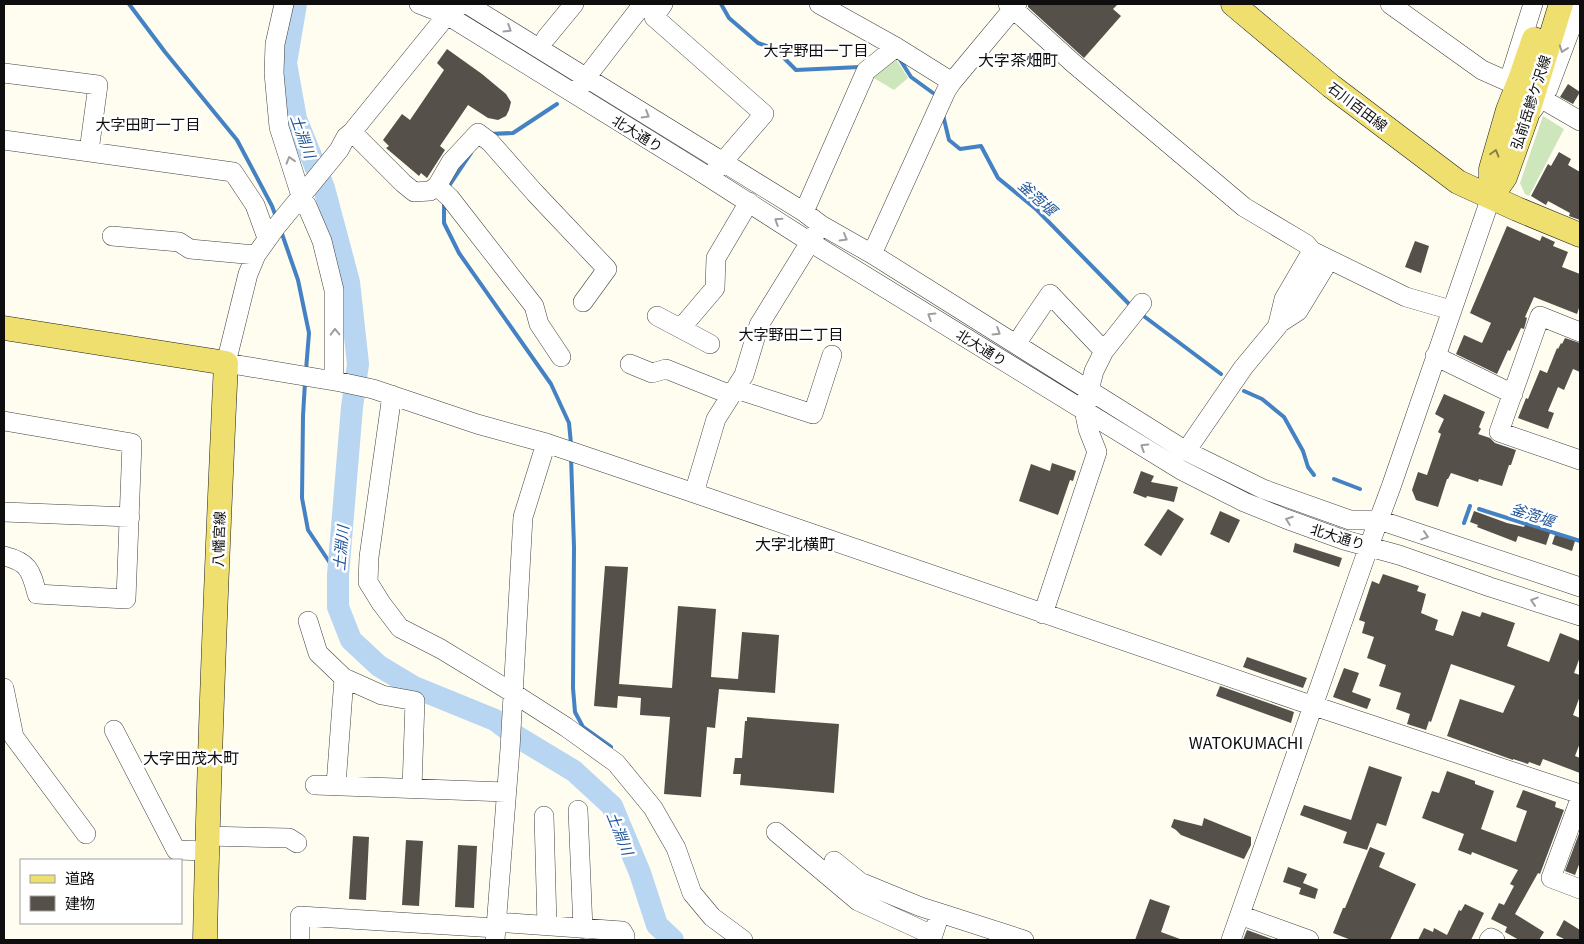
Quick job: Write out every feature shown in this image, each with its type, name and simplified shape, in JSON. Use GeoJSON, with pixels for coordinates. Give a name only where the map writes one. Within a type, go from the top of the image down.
{"type":"FeatureCollection","features":[{"type":"Feature","properties":{"kind":"main road","name":"石川百田線"},"geometry":{"type":"LineString","coordinates":[[1234,4],[1331,86],[1458,182],[1491,197]]}},
{"type":"Feature","properties":{"kind":"main road","name":"弘前岳鰺ケ沢線"},"geometry":{"type":"LineString","coordinates":[[1517,114],[1521,77],[1545,4]]}},
{"type":"Feature","properties":{"kind":"main road","name":"弘前岳鰺ケ沢線"},"geometry":{"type":"LineString","coordinates":[[1491,197],[1491,169],[1517,114],[1561,4]]}},
{"type":"Feature","properties":{"kind":"main road"},"geometry":{"type":"LineString","coordinates":[[1491,197],[1580,235]]}},
{"type":"Feature","properties":{"kind":"main road"},"geometry":{"type":"LineString","coordinates":[[4,328],[226,363]]}},
{"type":"Feature","properties":{"kind":"main road","name":"八幡宮線"},"geometry":{"type":"LineString","coordinates":[[205,940],[221,453],[226,363]]}},
{"type":"Feature","properties":{"kind":"street"},"geometry":{"type":"LineString","coordinates":[[284,4],[275,44],[274,73],[280,127],[299,199],[307,206],[322,241],[334,290],[337,381]]}},
{"type":"Feature","properties":{"kind":"street","name":"北大通り"},"geometry":{"type":"LineString","coordinates":[[419,4],[453,10],[573,94],[1181,470],[1244,502],[1286,520],[1580,616]]}},
{"type":"Feature","properties":{"kind":"street","name":"北大通り"},"geometry":{"type":"LineString","coordinates":[[467,4],[804,212],[822,225],[872,254],[1186,451],[1263,490],[1350,520],[1379,520],[1580,587]]}},
{"type":"Feature","properties":{"kind":"street"},"geometry":{"type":"LineString","coordinates":[[546,38],[574,4]]}},
{"type":"Feature","properties":{"kind":"street"},"geometry":{"type":"LineString","coordinates":[[663,4],[654,17],[764,114],[710,178]]}},
{"type":"Feature","properties":{"kind":"street"},"geometry":{"type":"LineString","coordinates":[[818,4],[896,47],[952,82]]}},
{"type":"Feature","properties":{"kind":"street"},"geometry":{"type":"LineString","coordinates":[[1390,4],[1482,70],[1509,82]]}},
{"type":"Feature","properties":{"kind":"street"},"geometry":{"type":"LineString","coordinates":[[1533,4],[1509,82],[1517,114],[1542,99],[1548,89],[1580,4]]}},
{"type":"Feature","properties":{"kind":"street"},"geometry":{"type":"LineString","coordinates":[[573,94],[639,5]]}},
{"type":"Feature","properties":{"kind":"street"},"geometry":{"type":"LineString","coordinates":[[872,254],[952,82],[1013,5],[1073,63],[1244,207],[1329,260],[1406,297],[1451,310]]}},
{"type":"Feature","properties":{"kind":"street"},"geometry":{"type":"LineString","coordinates":[[453,10],[346,137],[339,150],[271,232],[256,255],[248,274],[226,363],[337,381],[372,389],[476,424],[546,443],[1314,706],[1580,794]]}},
{"type":"Feature","properties":{"kind":"street"},"geometry":{"type":"LineString","coordinates":[[804,212],[866,71],[896,47]]}},
{"type":"Feature","properties":{"kind":"street"},"geometry":{"type":"LineString","coordinates":[[4,73],[98,85],[89,151]]}},
{"type":"Feature","properties":{"kind":"street"},"geometry":{"type":"LineString","coordinates":[[1542,99],[1580,121]]}},
{"type":"Feature","properties":{"kind":"street"},"geometry":{"type":"LineString","coordinates":[[352,132],[414,192],[444,192],[534,306],[539,324],[561,357]]}},
{"type":"Feature","properties":{"kind":"street"},"geometry":{"type":"LineString","coordinates":[[444,192],[451,162],[484,137],[606,269],[583,302]]}},
{"type":"Feature","properties":{"kind":"street"},"geometry":{"type":"LineString","coordinates":[[4,140],[233,172],[271,232]]}},
{"type":"Feature","properties":{"kind":"street"},"geometry":{"type":"LineString","coordinates":[[1230,940],[1314,706],[1491,197]]}},
{"type":"Feature","properties":{"kind":"street"},"geometry":{"type":"LineString","coordinates":[[681,328],[715,288],[716,258],[748,202]]}},
{"type":"Feature","properties":{"kind":"street"},"geometry":{"type":"LineString","coordinates":[[694,493],[716,419],[744,375],[759,326],[822,225]]}},
{"type":"Feature","properties":{"kind":"street"},"geometry":{"type":"LineString","coordinates":[[112,236],[179,242],[190,250],[256,255]]}},
{"type":"Feature","properties":{"kind":"street"},"geometry":{"type":"LineString","coordinates":[[1281,322],[1278,324],[1284,299],[1312,251]]}},
{"type":"Feature","properties":{"kind":"street"},"geometry":{"type":"LineString","coordinates":[[1186,451],[1243,368],[1281,322],[1298,311],[1329,260]]}},
{"type":"Feature","properties":{"kind":"street"},"geometry":{"type":"LineString","coordinates":[[1016,344],[1050,294],[1104,350]]}},
{"type":"Feature","properties":{"kind":"street"},"geometry":{"type":"LineString","coordinates":[[1043,614],[1097,452],[1088,429],[1084,410],[1094,371],[1104,350],[1142,304]]}},
{"type":"Feature","properties":{"kind":"street"},"geometry":{"type":"LineString","coordinates":[[657,316],[710,344]]}},
{"type":"Feature","properties":{"kind":"street"},"geometry":{"type":"LineString","coordinates":[[1580,332],[1540,316],[1499,432],[1580,460]]}},
{"type":"Feature","properties":{"kind":"street"},"geometry":{"type":"LineString","coordinates":[[630,364],[652,373],[666,369],[734,392],[812,414],[832,356]]}},
{"type":"Feature","properties":{"kind":"street"},"geometry":{"type":"LineString","coordinates":[[1435,356],[1512,394]]}},
{"type":"Feature","properties":{"kind":"street"},"geometry":{"type":"LineString","coordinates":[[392,395],[369,557],[368,582],[381,603],[400,628],[441,649],[513,702],[566,727],[616,763],[653,808],[676,848],[692,893],[712,917],[743,940]]}},
{"type":"Feature","properties":{"kind":"street"},"geometry":{"type":"LineString","coordinates":[[4,421],[132,442],[126,599],[37,594],[33,579],[26,566],[16,559],[4,556]]}},
{"type":"Feature","properties":{"kind":"street"},"geometry":{"type":"LineString","coordinates":[[495,930],[510,748],[523,517],[546,443]]}},
{"type":"Feature","properties":{"kind":"street"},"geometry":{"type":"LineString","coordinates":[[4,512],[130,517]]}},
{"type":"Feature","properties":{"kind":"street"},"geometry":{"type":"LineString","coordinates":[[308,621],[318,653],[344,678],[382,695],[415,701],[412,788]]}},
{"type":"Feature","properties":{"kind":"street"},"geometry":{"type":"LineString","coordinates":[[336,785],[344,678]]}},
{"type":"Feature","properties":{"kind":"street"},"geometry":{"type":"LineString","coordinates":[[4,688],[14,737],[86,834]]}},
{"type":"Feature","properties":{"kind":"street"},"geometry":{"type":"LineString","coordinates":[[114,730],[176,850],[207,843],[289,838],[297,843]]}},
{"type":"Feature","properties":{"kind":"street"},"geometry":{"type":"LineString","coordinates":[[315,784],[506,792]]}},
{"type":"Feature","properties":{"kind":"street"},"geometry":{"type":"LineString","coordinates":[[1580,800],[1552,878],[1580,889]]}},
{"type":"Feature","properties":{"kind":"street"},"geometry":{"type":"LineString","coordinates":[[578,810],[583,929]]}},
{"type":"Feature","properties":{"kind":"street"},"geometry":{"type":"LineString","coordinates":[[544,816],[547,925]]}},
{"type":"Feature","properties":{"kind":"street"},"geometry":{"type":"LineString","coordinates":[[776,832],[858,901],[928,937],[933,935],[940,913]]}},
{"type":"Feature","properties":{"kind":"street"},"geometry":{"type":"LineString","coordinates":[[834,861],[860,882],[921,907],[1024,940]]}},
{"type":"Feature","properties":{"kind":"street"},"geometry":{"type":"LineString","coordinates":[[1240,915],[1309,940]]}},
{"type":"Feature","properties":{"kind":"street"},"geometry":{"type":"LineString","coordinates":[[300,940],[300,916],[495,930],[547,925],[622,931],[625,940]]}},
{"type":"Feature","properties":{"kind":"street"},"geometry":{"type":"LineString","coordinates":[[1489,940],[1491,938],[1495,940]]}},
{"type":"Feature","properties":{"kind":"green space"},"geometry":{"type":"Polygon","coordinates":[[[896,59],[908,78],[894,90],[872,77],[896,59]]]}},
{"type":"Feature","properties":{"kind":"green space"},"geometry":{"type":"Polygon","coordinates":[[[1543,116],[1564,129],[1529,196],[1525,194],[1520,183],[1543,116]]]}},
{"type":"Feature","properties":{"kind":"building"},"geometry":{"type":"Polygon","coordinates":[[[1028,4],[1118,4],[1113,9],[1121,16],[1084,58],[1028,7],[1028,4]]]}},
{"type":"Feature","properties":{"kind":"building"},"geometry":{"type":"Polygon","coordinates":[[[447,49],[482,74],[506,94],[511,102],[506,116],[498,120],[488,118],[468,105],[440,146],[445,150],[427,178],[421,173],[419,176],[386,148],[389,146],[383,140],[402,114],[410,120],[444,70],[437,63],[447,49]]]}},
{"type":"Feature","properties":{"kind":"building"},"geometry":{"type":"Polygon","coordinates":[[[1568,84],[1580,92],[1573,104],[1560,97],[1568,84]]]}},
{"type":"Feature","properties":{"kind":"building"},"geometry":{"type":"Polygon","coordinates":[[[1559,152],[1571,159],[1568,165],[1580,172],[1580,220],[1569,216],[1570,213],[1548,201],[1546,205],[1531,196],[1548,164],[1551,166],[1559,152]]]}},
{"type":"Feature","properties":{"kind":"building"},"geometry":{"type":"Polygon","coordinates":[[[1507,226],[1540,241],[1542,236],[1555,242],[1553,246],[1568,252],[1562,267],[1580,274],[1580,305],[1577,314],[1534,297],[1525,317],[1527,318],[1524,329],[1521,328],[1497,374],[1456,354],[1464,335],[1482,343],[1491,323],[1470,313],[1507,226]]]}},
{"type":"Feature","properties":{"kind":"building"},"geometry":{"type":"Polygon","coordinates":[[[1415,241],[1429,246],[1421,273],[1405,267],[1415,241]]]}},
{"type":"Feature","properties":{"kind":"building"},"geometry":{"type":"Polygon","coordinates":[[[1565,338],[1580,343],[1580,372],[1573,369],[1564,390],[1558,387],[1548,411],[1554,413],[1548,429],[1518,418],[1540,370],[1547,373],[1557,348],[1565,338]]]}},
{"type":"Feature","properties":{"kind":"building"},"geometry":{"type":"Polygon","coordinates":[[[1444,394],[1485,412],[1478,434],[1490,438],[1495,443],[1516,450],[1502,486],[1479,479],[1478,482],[1451,473],[1447,479],[1438,507],[1416,500],[1412,490],[1418,472],[1427,475],[1441,434],[1438,432],[1444,419],[1435,414],[1444,394]]]}},
{"type":"Feature","properties":{"kind":"building"},"geometry":{"type":"Polygon","coordinates":[[[1052,463],[1076,471],[1073,481],[1070,480],[1058,515],[1019,501],[1031,464],[1050,471],[1052,463]]]}},
{"type":"Feature","properties":{"kind":"building"},"geometry":{"type":"Polygon","coordinates":[[[1141,471],[1154,476],[1151,482],[1178,487],[1174,502],[1147,496],[1146,498],[1133,493],[1141,471]]]}},
{"type":"Feature","properties":{"kind":"building"},"geometry":{"type":"Polygon","coordinates":[[[1168,509],[1184,519],[1161,556],[1144,545],[1168,509]]]}},
{"type":"Feature","properties":{"kind":"building"},"geometry":{"type":"Polygon","coordinates":[[[1220,511],[1240,520],[1229,543],[1210,534],[1220,511]]]}},
{"type":"Feature","properties":{"kind":"building"},"geometry":{"type":"Polygon","coordinates":[[[1474,511],[1507,523],[1524,527],[1525,525],[1550,533],[1546,545],[1518,536],[1516,542],[1477,527],[1478,525],[1470,522],[1474,511]]]}},
{"type":"Feature","properties":{"kind":"building"},"geometry":{"type":"Polygon","coordinates":[[[1555,535],[1575,541],[1572,551],[1552,544],[1555,535]]]}},
{"type":"Feature","properties":{"kind":"building"},"geometry":{"type":"Polygon","coordinates":[[[1295,543],[1342,558],[1339,567],[1293,552],[1295,543]]]}},
{"type":"Feature","properties":{"kind":"building"},"geometry":{"type":"Polygon","coordinates":[[[605,566],[628,567],[619,684],[672,688],[678,606],[716,609],[711,677],[738,679],[742,632],[779,635],[775,693],[719,689],[715,728],[707,727],[701,797],[664,794],[670,717],[640,715],[641,698],[618,696],[617,708],[594,706],[605,566]]]}},
{"type":"Feature","properties":{"kind":"building"},"geometry":{"type":"Polygon","coordinates":[[[1383,574],[1419,586],[1417,591],[1426,594],[1421,613],[1438,620],[1435,630],[1453,636],[1462,611],[1480,617],[1482,612],[1515,623],[1507,646],[1549,662],[1560,633],[1580,641],[1580,657],[1574,673],[1580,675],[1580,696],[1573,715],[1580,718],[1580,743],[1575,756],[1580,758],[1580,773],[1543,759],[1540,766],[1529,762],[1528,764],[1513,760],[1447,736],[1460,699],[1503,713],[1515,686],[1451,664],[1431,722],[1429,721],[1426,730],[1407,724],[1410,714],[1396,709],[1401,693],[1379,686],[1386,665],[1367,658],[1374,637],[1362,633],[1365,622],[1359,620],[1372,581],[1379,584],[1383,574]]]}},
{"type":"Feature","properties":{"kind":"building"},"geometry":{"type":"Polygon","coordinates":[[[1247,657],[1307,678],[1303,688],[1243,667],[1247,657]]]}},
{"type":"Feature","properties":{"kind":"building"},"geometry":{"type":"Polygon","coordinates":[[[1344,668],[1359,673],[1352,692],[1371,699],[1367,709],[1333,697],[1344,668]]]}},
{"type":"Feature","properties":{"kind":"building"},"geometry":{"type":"Polygon","coordinates":[[[1220,686],[1294,712],[1291,723],[1216,696],[1220,686]]]}},
{"type":"Feature","properties":{"kind":"building"},"geometry":{"type":"Polygon","coordinates":[[[747,717],[839,724],[834,793],[740,785],[741,774],[733,774],[735,758],[742,758],[745,721],[747,721],[747,717]]]}},
{"type":"Feature","properties":{"kind":"building"},"geometry":{"type":"Polygon","coordinates":[[[1369,766],[1402,777],[1386,826],[1377,823],[1367,850],[1343,843],[1347,832],[1300,815],[1304,805],[1351,820],[1369,766]]]}},
{"type":"Feature","properties":{"kind":"building"},"geometry":{"type":"Polygon","coordinates":[[[1447,771],[1475,781],[1475,784],[1494,791],[1481,829],[1516,842],[1527,811],[1516,807],[1523,790],[1556,802],[1555,807],[1564,810],[1540,874],[1538,873],[1515,914],[1544,932],[1539,940],[1519,940],[1505,932],[1507,927],[1491,919],[1499,903],[1504,905],[1514,886],[1510,884],[1518,870],[1472,852],[1471,855],[1458,850],[1464,834],[1422,818],[1432,791],[1439,793],[1447,771]]]}},
{"type":"Feature","properties":{"kind":"building"},"geometry":{"type":"Polygon","coordinates":[[[1204,818],[1251,837],[1251,845],[1244,859],[1181,835],[1171,827],[1174,819],[1202,826],[1204,818]]]}},
{"type":"Feature","properties":{"kind":"building"},"geometry":{"type":"Polygon","coordinates":[[[1580,831],[1580,862],[1575,875],[1565,871],[1580,831]]]}},
{"type":"Feature","properties":{"kind":"building"},"geometry":{"type":"Polygon","coordinates":[[[353,836],[369,837],[366,900],[349,899],[353,836]]]}},
{"type":"Feature","properties":{"kind":"building"},"geometry":{"type":"Polygon","coordinates":[[[406,840],[423,841],[419,906],[402,905],[406,840]]]}},
{"type":"Feature","properties":{"kind":"building"},"geometry":{"type":"Polygon","coordinates":[[[458,845],[477,846],[474,908],[455,907],[458,845]]]}},
{"type":"Feature","properties":{"kind":"building"},"geometry":{"type":"Polygon","coordinates":[[[1370,847],[1385,853],[1379,867],[1416,884],[1390,940],[1351,940],[1333,933],[1370,847]]]}},
{"type":"Feature","properties":{"kind":"building"},"geometry":{"type":"Polygon","coordinates":[[[1288,867],[1307,874],[1303,883],[1318,889],[1315,899],[1299,894],[1301,888],[1283,882],[1288,867]]]}},
{"type":"Feature","properties":{"kind":"building"},"geometry":{"type":"Polygon","coordinates":[[[1150,899],[1170,906],[1161,932],[1179,940],[1135,940],[1150,899]]]}},
{"type":"Feature","properties":{"kind":"building"},"geometry":{"type":"Polygon","coordinates":[[[1465,904],[1484,913],[1471,940],[1418,940],[1424,928],[1433,932],[1434,928],[1447,935],[1459,910],[1461,911],[1465,904]]]}},
{"type":"Feature","properties":{"kind":"building"},"geometry":{"type":"Polygon","coordinates":[[[1564,920],[1580,930],[1580,940],[1566,940],[1556,935],[1564,920]]]}},
{"type":"Feature","properties":{"kind":"building"},"geometry":{"type":"Polygon","coordinates":[[[1247,930],[1275,940],[1243,940],[1247,930]]]}},
{"type":"Feature","properties":{"kind":"waterway"},"geometry":{"type":"LineString","coordinates":[[129,4],[165,52],[237,140],[276,217]]}},
{"type":"Feature","properties":{"kind":"waterway","name":"土淵川"},"geometry":{"type":"LineString","coordinates":[[296,4],[286,63],[296,119],[324,188],[349,282],[358,364],[352,407],[338,575],[338,607],[351,640],[379,666],[414,687],[495,720],[516,736],[574,771],[612,806],[640,873],[657,925],[673,940]]}},
{"type":"Feature","properties":{"kind":"waterway","name":"釜萢堰"},"geometry":{"type":"LineString","coordinates":[[721,4],[729,18],[758,43],[775,49],[796,70],[860,67]]}},
{"type":"Feature","properties":{"kind":"waterway","name":"釜萢堰"},"geometry":{"type":"LineString","coordinates":[[899,58],[911,77],[933,93]]}},
{"type":"Feature","properties":{"kind":"waterway"},"geometry":{"type":"LineString","coordinates":[[489,134],[513,133],[557,104]]}},
{"type":"Feature","properties":{"kind":"waterway","name":"釜萢堰"},"geometry":{"type":"LineString","coordinates":[[943,115],[949,140],[960,149],[981,146],[998,178],[1037,210],[1129,304]]}},
{"type":"Feature","properties":{"kind":"waterway"},"geometry":{"type":"LineString","coordinates":[[447,189],[471,153]]}},
{"type":"Feature","properties":{"kind":"waterway"},"geometry":{"type":"LineString","coordinates":[[444,203],[444,223],[459,253],[551,384],[569,423],[571,444]]}},
{"type":"Feature","properties":{"kind":"waterway"},"geometry":{"type":"LineString","coordinates":[[281,231],[298,280],[309,333],[306,370]]}},
{"type":"Feature","properties":{"kind":"waterway","name":"釜萢堰"},"geometry":{"type":"LineString","coordinates":[[1141,314],[1221,374]]}},
{"type":"Feature","properties":{"kind":"waterway"},"geometry":{"type":"LineString","coordinates":[[305,382],[302,498],[308,530],[338,575]]}},
{"type":"Feature","properties":{"kind":"waterway","name":"釜萢堰"},"geometry":{"type":"LineString","coordinates":[[1244,391],[1262,399],[1284,417],[1303,451],[1308,467],[1314,475]]}},
{"type":"Feature","properties":{"kind":"waterway"},"geometry":{"type":"LineString","coordinates":[[571,456],[574,547],[573,688],[575,712],[583,727],[611,747]]}},
{"type":"Feature","properties":{"kind":"waterway","name":"釜萢堰"},"geometry":{"type":"LineString","coordinates":[[1334,479],[1360,489]]}},
{"type":"Feature","properties":{"kind":"waterway","name":"釜萢堰"},"geometry":{"type":"LineString","coordinates":[[1464,523],[1470,506]]}},
{"type":"Feature","properties":{"kind":"waterway","name":"釜萢堰"},"geometry":{"type":"LineString","coordinates":[[1479,509],[1580,541]]}},
{"type":"Feature","properties":{"kind":"district","name":"大字野田一丁目"},"geometry":{"type":"Point","coordinates":[816,49]}},
{"type":"Feature","properties":{"kind":"district","name":"大字茶畑町"},"geometry":{"type":"Point","coordinates":[1018,59]}},
{"type":"Feature","properties":{"kind":"district","name":"大字田町一丁目"},"geometry":{"type":"Point","coordinates":[148,123]}},
{"type":"Feature","properties":{"kind":"district","name":"大字野田二丁目"},"geometry":{"type":"Point","coordinates":[791,333]}},
{"type":"Feature","properties":{"kind":"district","name":"大字北横町"},"geometry":{"type":"Point","coordinates":[795,543]}},
{"type":"Feature","properties":{"kind":"district","name":"WATOKUMACHI"},"geometry":{"type":"Point","coordinates":[1246,742]}},
{"type":"Feature","properties":{"kind":"district","name":"大字田茂木町"},"geometry":{"type":"Point","coordinates":[191,757]}}]}
